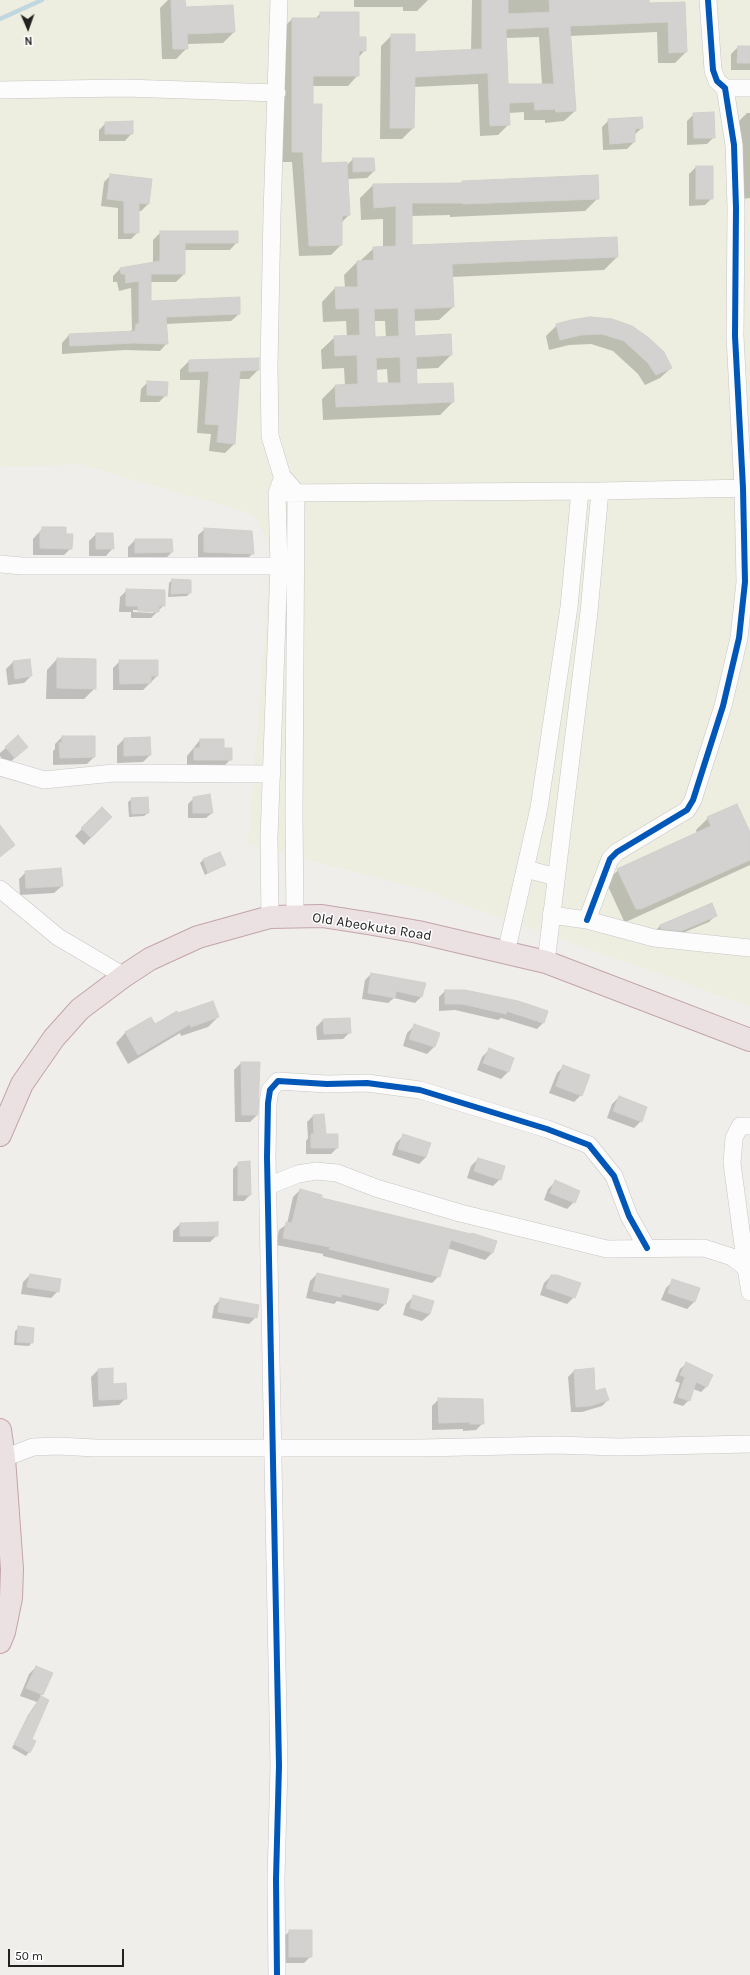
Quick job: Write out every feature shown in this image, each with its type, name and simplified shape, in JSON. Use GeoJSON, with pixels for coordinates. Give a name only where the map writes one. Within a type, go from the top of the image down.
{"type":"FeatureCollection","features":[{"type":"Feature","properties":{"kind":"highway","name":"Old Abeokuta Road"},"geometry":{"type":"LineString","coordinates":[[0,1135],[22,1084],[54,1038],[80,1009],[124,976],[150,959],[198,937],[270,916],[322,916],[373,924],[418,932],[546,962],[750,1040]]}},
{"type":"Feature","properties":{"kind":"highway"},"geometry":{"type":"LineString","coordinates":[[0,1430],[4,1458],[12,1569],[11,1598],[4,1632],[0,1642]]}},
{"type":"Feature","properties":{"kind":"street"},"geometry":{"type":"LineString","coordinates":[[278,0],[277,93],[272,222],[269,366],[270,436],[282,476],[296,492],[294,814],[295,916]]}},
{"type":"Feature","properties":{"kind":"street"},"geometry":{"type":"LineString","coordinates":[[587,920],[610,859],[617,852],[687,810],[693,800],[723,706],[739,638],[745,582],[747,488],[735,336],[736,208],[734,145],[725,88],[717,81],[713,70],[708,0]]}},
{"type":"Feature","properties":{"kind":"street"},"geometry":{"type":"LineString","coordinates":[[0,90],[125,88],[277,93]]}},
{"type":"Feature","properties":{"kind":"street"},"geometry":{"type":"LineString","coordinates":[[725,88],[750,88]]}},
{"type":"Feature","properties":{"kind":"street"},"geometry":{"type":"LineString","coordinates":[[270,916],[269,838],[279,566],[277,493],[282,476]]}},
{"type":"Feature","properties":{"kind":"street"},"geometry":{"type":"LineString","coordinates":[[277,493],[600,491],[747,488]]}},
{"type":"Feature","properties":{"kind":"street"},"geometry":{"type":"LineString","coordinates":[[506,953],[534,831],[569,607],[580,491]]}},
{"type":"Feature","properties":{"kind":"street"},"geometry":{"type":"LineString","coordinates":[[546,962],[589,612],[600,491]]}},
{"type":"Feature","properties":{"kind":"street"},"geometry":{"type":"LineString","coordinates":[[0,564],[22,566],[279,566]]}},
{"type":"Feature","properties":{"kind":"street"},"geometry":{"type":"LineString","coordinates":[[0,767],[44,780],[114,774],[272,774]]}},
{"type":"Feature","properties":{"kind":"street"},"geometry":{"type":"LineString","coordinates":[[534,831],[561,838]]}},
{"type":"Feature","properties":{"kind":"street"},"geometry":{"type":"LineString","coordinates":[[526,869],[556,877]]}},
{"type":"Feature","properties":{"kind":"street"},"geometry":{"type":"LineString","coordinates":[[0,889],[58,937],[124,976]]}},
{"type":"Feature","properties":{"kind":"street"},"geometry":{"type":"LineString","coordinates":[[551,915],[587,920],[654,938],[750,948]]}},
{"type":"Feature","properties":{"kind":"street"},"geometry":{"type":"LineString","coordinates":[[277,1975],[276,1880],[279,1766],[268,1186],[268,1103],[270,1090],[278,1081],[327,1084],[367,1083],[420,1090],[547,1129],[589,1146],[614,1176],[629,1216],[647,1248]]}},
{"type":"Feature","properties":{"kind":"street"},"geometry":{"type":"LineString","coordinates":[[750,1126],[740,1126],[734,1138],[732,1163],[750,1292]]}},
{"type":"Feature","properties":{"kind":"street"},"geometry":{"type":"LineString","coordinates":[[268,1186],[298,1174],[316,1171],[337,1173],[376,1188],[460,1213],[549,1236],[607,1249],[704,1248],[732,1257],[746,1268]]}},
{"type":"Feature","properties":{"kind":"street"},"geometry":{"type":"LineString","coordinates":[[4,1458],[33,1447],[58,1446],[95,1448],[421,1448],[556,1445],[626,1447],[750,1444]]}},
{"type":"Feature","properties":{"kind":"shaded area"},"geometry":{"type":"Polygon","coordinates":[[[0,0],[750,0],[750,1006],[420,889],[248,844],[265,633],[270,546],[254,514],[79,464],[0,467],[0,0]]]}},
{"type":"Feature","properties":{"kind":"building"},"geometry":{"type":"Polygon","coordinates":[[[171,0],[185,0],[186,7],[233,5],[235,32],[187,34],[188,49],[173,49],[171,0]]]}},
{"type":"Feature","properties":{"kind":"building"},"geometry":{"type":"Polygon","coordinates":[[[482,0],[508,0],[508,14],[550,12],[549,0],[649,0],[649,3],[685,2],[687,52],[669,53],[668,22],[570,26],[576,111],[556,112],[555,109],[535,110],[534,102],[509,103],[510,125],[490,126],[488,73],[415,77],[414,128],[390,128],[391,34],[415,34],[415,52],[482,49],[482,0]],[[549,27],[506,29],[508,84],[554,84],[549,27]]]}},
{"type":"Feature","properties":{"kind":"building"},"geometry":{"type":"Polygon","coordinates":[[[320,12],[359,12],[359,37],[366,37],[366,51],[359,51],[359,76],[313,76],[313,104],[322,104],[321,163],[347,162],[350,215],[342,216],[342,245],[309,246],[303,152],[292,152],[292,18],[320,18],[320,12]]]}},
{"type":"Feature","properties":{"kind":"building"},"geometry":{"type":"Polygon","coordinates":[[[738,46],[750,46],[750,63],[737,63],[738,46]]]}},
{"type":"Feature","properties":{"kind":"building"},"geometry":{"type":"Polygon","coordinates":[[[714,112],[715,138],[694,138],[693,113],[714,112]]]}},
{"type":"Feature","properties":{"kind":"building"},"geometry":{"type":"Polygon","coordinates":[[[642,117],[643,128],[635,129],[635,142],[610,144],[608,119],[642,117]]]}},
{"type":"Feature","properties":{"kind":"building"},"geometry":{"type":"Polygon","coordinates":[[[133,121],[133,134],[105,134],[105,122],[133,121]]]}},
{"type":"Feature","properties":{"kind":"building"},"geometry":{"type":"Polygon","coordinates":[[[353,158],[374,158],[375,171],[353,172],[353,158]]]}},
{"type":"Feature","properties":{"kind":"building"},"geometry":{"type":"Polygon","coordinates":[[[696,166],[713,166],[713,199],[696,199],[696,166]]]}},
{"type":"Feature","properties":{"kind":"building"},"geometry":{"type":"Polygon","coordinates":[[[110,174],[152,179],[149,204],[139,203],[139,233],[124,233],[124,201],[107,199],[110,174]]]}},
{"type":"Feature","properties":{"kind":"building"},"geometry":{"type":"Polygon","coordinates":[[[598,175],[599,199],[463,204],[412,203],[412,245],[617,237],[618,257],[452,264],[454,307],[414,309],[415,336],[451,334],[452,355],[416,357],[417,384],[453,383],[454,402],[336,407],[335,385],[358,384],[357,355],[335,356],[334,336],[360,335],[359,308],[336,309],[335,287],[358,287],[357,261],[374,260],[373,247],[396,246],[396,206],[374,208],[373,184],[462,183],[462,181],[598,175]],[[398,308],[374,309],[375,337],[399,336],[398,308]],[[400,357],[376,358],[377,383],[401,383],[400,357]]]}},
{"type":"Feature","properties":{"kind":"building"},"geometry":{"type":"Polygon","coordinates":[[[160,231],[238,231],[238,243],[185,243],[185,274],[151,274],[151,301],[240,297],[240,314],[166,317],[168,344],[134,343],[70,346],[69,334],[135,331],[136,324],[139,324],[139,281],[126,283],[125,274],[121,274],[120,268],[160,261],[160,231]]]}},
{"type":"Feature","properties":{"kind":"building"},"geometry":{"type":"Polygon","coordinates":[[[590,317],[612,319],[632,326],[649,338],[664,352],[672,368],[656,375],[648,363],[624,341],[602,334],[581,335],[560,340],[556,324],[590,317]]]}},
{"type":"Feature","properties":{"kind":"building"},"geometry":{"type":"Polygon","coordinates":[[[259,358],[259,370],[240,371],[235,444],[217,442],[219,425],[205,424],[209,371],[189,372],[189,360],[259,358]]]}},
{"type":"Feature","properties":{"kind":"building"},"geometry":{"type":"Polygon","coordinates":[[[147,381],[168,382],[167,396],[147,395],[147,381]]]}},
{"type":"Feature","properties":{"kind":"building"},"geometry":{"type":"Polygon","coordinates":[[[42,527],[66,527],[66,534],[73,534],[72,549],[40,548],[40,531],[42,531],[42,527]]]}},
{"type":"Feature","properties":{"kind":"building"},"geometry":{"type":"Polygon","coordinates":[[[204,528],[252,531],[254,554],[204,552],[204,528]]]}},
{"type":"Feature","properties":{"kind":"building"},"geometry":{"type":"Polygon","coordinates":[[[96,533],[113,533],[114,549],[96,549],[96,533]]]}},
{"type":"Feature","properties":{"kind":"building"},"geometry":{"type":"Polygon","coordinates":[[[135,539],[172,539],[173,552],[135,553],[135,539]]]}},
{"type":"Feature","properties":{"kind":"building"},"geometry":{"type":"Polygon","coordinates":[[[172,579],[191,580],[191,593],[171,594],[172,579]]]}},
{"type":"Feature","properties":{"kind":"building"},"geometry":{"type":"Polygon","coordinates":[[[126,589],[165,590],[165,606],[159,606],[159,612],[138,611],[138,606],[126,606],[126,589]]]}},
{"type":"Feature","properties":{"kind":"building"},"geometry":{"type":"Polygon","coordinates":[[[57,658],[96,659],[96,689],[57,688],[57,658]]]}},
{"type":"Feature","properties":{"kind":"building"},"geometry":{"type":"Polygon","coordinates":[[[30,659],[32,676],[15,679],[13,661],[30,659]]]}},
{"type":"Feature","properties":{"kind":"building"},"geometry":{"type":"Polygon","coordinates":[[[119,660],[158,660],[158,676],[151,676],[151,683],[120,684],[119,660]]]}},
{"type":"Feature","properties":{"kind":"building"},"geometry":{"type":"Polygon","coordinates":[[[18,735],[28,747],[15,758],[5,747],[18,735]]]}},
{"type":"Feature","properties":{"kind":"building"},"geometry":{"type":"Polygon","coordinates":[[[62,736],[95,736],[95,757],[60,758],[59,743],[62,743],[62,736]]]}},
{"type":"Feature","properties":{"kind":"building"},"geometry":{"type":"Polygon","coordinates":[[[150,737],[151,755],[124,756],[124,738],[150,737]]]}},
{"type":"Feature","properties":{"kind":"building"},"geometry":{"type":"Polygon","coordinates":[[[200,739],[224,739],[224,748],[232,748],[232,760],[194,760],[194,748],[200,748],[200,739]]]}},
{"type":"Feature","properties":{"kind":"building"},"geometry":{"type":"Polygon","coordinates":[[[210,794],[213,813],[193,813],[193,797],[210,794]]]}},
{"type":"Feature","properties":{"kind":"building"},"geometry":{"type":"Polygon","coordinates":[[[148,797],[149,813],[132,814],[131,798],[148,797]]]}},
{"type":"Feature","properties":{"kind":"building"},"geometry":{"type":"Polygon","coordinates":[[[737,804],[750,832],[750,860],[641,909],[636,909],[617,869],[711,826],[707,817],[737,804]]]}},
{"type":"Feature","properties":{"kind":"building"},"geometry":{"type":"Polygon","coordinates":[[[102,807],[112,817],[91,838],[81,828],[102,807]]]}},
{"type":"Feature","properties":{"kind":"building"},"geometry":{"type":"Polygon","coordinates":[[[0,825],[15,845],[0,857],[0,825]]]}},
{"type":"Feature","properties":{"kind":"building"},"geometry":{"type":"Polygon","coordinates":[[[220,852],[226,865],[208,873],[203,859],[220,852]]]}},
{"type":"Feature","properties":{"kind":"building"},"geometry":{"type":"Polygon","coordinates":[[[61,868],[63,886],[26,888],[25,871],[61,868]]]}},
{"type":"Feature","properties":{"kind":"building"},"geometry":{"type":"Polygon","coordinates":[[[712,903],[717,916],[681,931],[661,929],[660,925],[712,903]]]}},
{"type":"Feature","properties":{"kind":"building"},"geometry":{"type":"Polygon","coordinates":[[[371,973],[426,983],[422,997],[396,991],[395,998],[368,993],[371,973]]]}},
{"type":"Feature","properties":{"kind":"building"},"geometry":{"type":"Polygon","coordinates":[[[445,990],[465,990],[518,1001],[548,1011],[544,1023],[507,1011],[506,1014],[462,1004],[445,1004],[445,990]]]}},
{"type":"Feature","properties":{"kind":"building"},"geometry":{"type":"Polygon","coordinates":[[[213,1001],[219,1017],[191,1027],[190,1024],[138,1055],[125,1032],[151,1017],[155,1024],[177,1011],[178,1013],[213,1001]]]}},
{"type":"Feature","properties":{"kind":"building"},"geometry":{"type":"Polygon","coordinates":[[[350,1018],[351,1033],[324,1034],[323,1019],[350,1018]]]}},
{"type":"Feature","properties":{"kind":"building"},"geometry":{"type":"Polygon","coordinates":[[[414,1024],[440,1033],[435,1047],[409,1039],[414,1024]]]}},
{"type":"Feature","properties":{"kind":"building"},"geometry":{"type":"Polygon","coordinates":[[[489,1048],[514,1058],[509,1072],[483,1063],[489,1048]]]}},
{"type":"Feature","properties":{"kind":"building"},"geometry":{"type":"Polygon","coordinates":[[[241,1062],[260,1062],[258,1115],[242,1115],[241,1062]]]}},
{"type":"Feature","properties":{"kind":"building"},"geometry":{"type":"Polygon","coordinates":[[[563,1065],[590,1075],[582,1096],[556,1086],[563,1065]]]}},
{"type":"Feature","properties":{"kind":"building"},"geometry":{"type":"Polygon","coordinates":[[[619,1096],[647,1107],[642,1122],[613,1111],[619,1096]]]}},
{"type":"Feature","properties":{"kind":"building"},"geometry":{"type":"Polygon","coordinates":[[[324,1114],[326,1134],[338,1134],[338,1148],[311,1148],[311,1134],[314,1134],[313,1115],[324,1114]]]}},
{"type":"Feature","properties":{"kind":"building"},"geometry":{"type":"Polygon","coordinates":[[[403,1134],[431,1143],[426,1157],[398,1149],[403,1134]]]}},
{"type":"Feature","properties":{"kind":"building"},"geometry":{"type":"Polygon","coordinates":[[[478,1158],[505,1166],[501,1180],[474,1171],[478,1158]]]}},
{"type":"Feature","properties":{"kind":"building"},"geometry":{"type":"Polygon","coordinates":[[[250,1161],[251,1195],[238,1195],[238,1162],[250,1161]]]}},
{"type":"Feature","properties":{"kind":"building"},"geometry":{"type":"Polygon","coordinates":[[[555,1180],[580,1191],[575,1203],[550,1193],[555,1180]]]}},
{"type":"Feature","properties":{"kind":"building"},"geometry":{"type":"Polygon","coordinates":[[[300,1189],[322,1195],[322,1198],[471,1234],[472,1233],[497,1241],[493,1253],[451,1240],[440,1277],[329,1249],[330,1247],[283,1238],[286,1222],[292,1223],[300,1189]]]}},
{"type":"Feature","properties":{"kind":"building"},"geometry":{"type":"Polygon","coordinates":[[[218,1222],[218,1236],[180,1236],[180,1223],[218,1222]]]}},
{"type":"Feature","properties":{"kind":"building"},"geometry":{"type":"Polygon","coordinates":[[[317,1273],[389,1289],[386,1304],[342,1294],[341,1297],[313,1291],[317,1273]]]}},
{"type":"Feature","properties":{"kind":"building"},"geometry":{"type":"Polygon","coordinates":[[[30,1274],[61,1279],[59,1292],[27,1287],[30,1274]]]}},
{"type":"Feature","properties":{"kind":"building"},"geometry":{"type":"Polygon","coordinates":[[[551,1275],[557,1275],[581,1283],[575,1298],[546,1288],[551,1275]]]}},
{"type":"Feature","properties":{"kind":"building"},"geometry":{"type":"Polygon","coordinates":[[[672,1279],[700,1288],[695,1302],[668,1293],[672,1279]]]}},
{"type":"Feature","properties":{"kind":"building"},"geometry":{"type":"Polygon","coordinates":[[[413,1295],[434,1301],[430,1314],[410,1308],[413,1295]]]}},
{"type":"Feature","properties":{"kind":"building"},"geometry":{"type":"Polygon","coordinates":[[[220,1298],[259,1305],[257,1318],[218,1312],[220,1298]]]}},
{"type":"Feature","properties":{"kind":"building"},"geometry":{"type":"Polygon","coordinates":[[[18,1326],[34,1328],[33,1343],[17,1342],[18,1326]]]}},
{"type":"Feature","properties":{"kind":"building"},"geometry":{"type":"Polygon","coordinates":[[[686,1362],[713,1375],[707,1387],[696,1382],[690,1401],[678,1397],[685,1377],[680,1375],[686,1362]]]}},
{"type":"Feature","properties":{"kind":"building"},"geometry":{"type":"Polygon","coordinates":[[[113,1368],[113,1384],[126,1383],[127,1399],[99,1400],[98,1369],[113,1368]]]}},
{"type":"Feature","properties":{"kind":"building"},"geometry":{"type":"Polygon","coordinates":[[[594,1368],[595,1391],[605,1388],[609,1400],[590,1406],[576,1407],[574,1370],[594,1368]]]}},
{"type":"Feature","properties":{"kind":"building"},"geometry":{"type":"Polygon","coordinates":[[[438,1398],[483,1399],[484,1424],[470,1424],[470,1422],[439,1423],[438,1398]]]}},
{"type":"Feature","properties":{"kind":"building"},"geometry":{"type":"Polygon","coordinates":[[[36,1666],[53,1673],[43,1695],[26,1688],[36,1666]]]}},
{"type":"Feature","properties":{"kind":"building"},"geometry":{"type":"Polygon","coordinates":[[[41,1696],[49,1700],[32,1739],[36,1741],[30,1753],[14,1744],[31,1711],[41,1696]]]}},
{"type":"Feature","properties":{"kind":"building"},"geometry":{"type":"Polygon","coordinates":[[[289,1930],[312,1930],[312,1957],[289,1957],[289,1930]]]}},
{"type":"Feature","properties":{"kind":"waterway"},"geometry":{"type":"LineString","coordinates":[[0,19],[42,0]]}},
{"type":"Feature","properties":{"kind":"cycle path"},"geometry":{"type":"LineString","coordinates":[[587,920],[610,859],[617,852],[687,810],[693,800],[723,706],[739,638],[745,582],[743,488],[735,336],[736,208],[734,145],[725,88],[717,81],[713,70],[708,0]]}},
{"type":"Feature","properties":{"kind":"cycle path"},"geometry":{"type":"LineString","coordinates":[[277,1975],[276,1879],[279,1766],[267,1157],[268,1103],[270,1090],[278,1081],[327,1084],[367,1083],[420,1090],[547,1129],[589,1145],[614,1176],[629,1216],[647,1248]]}}]}
